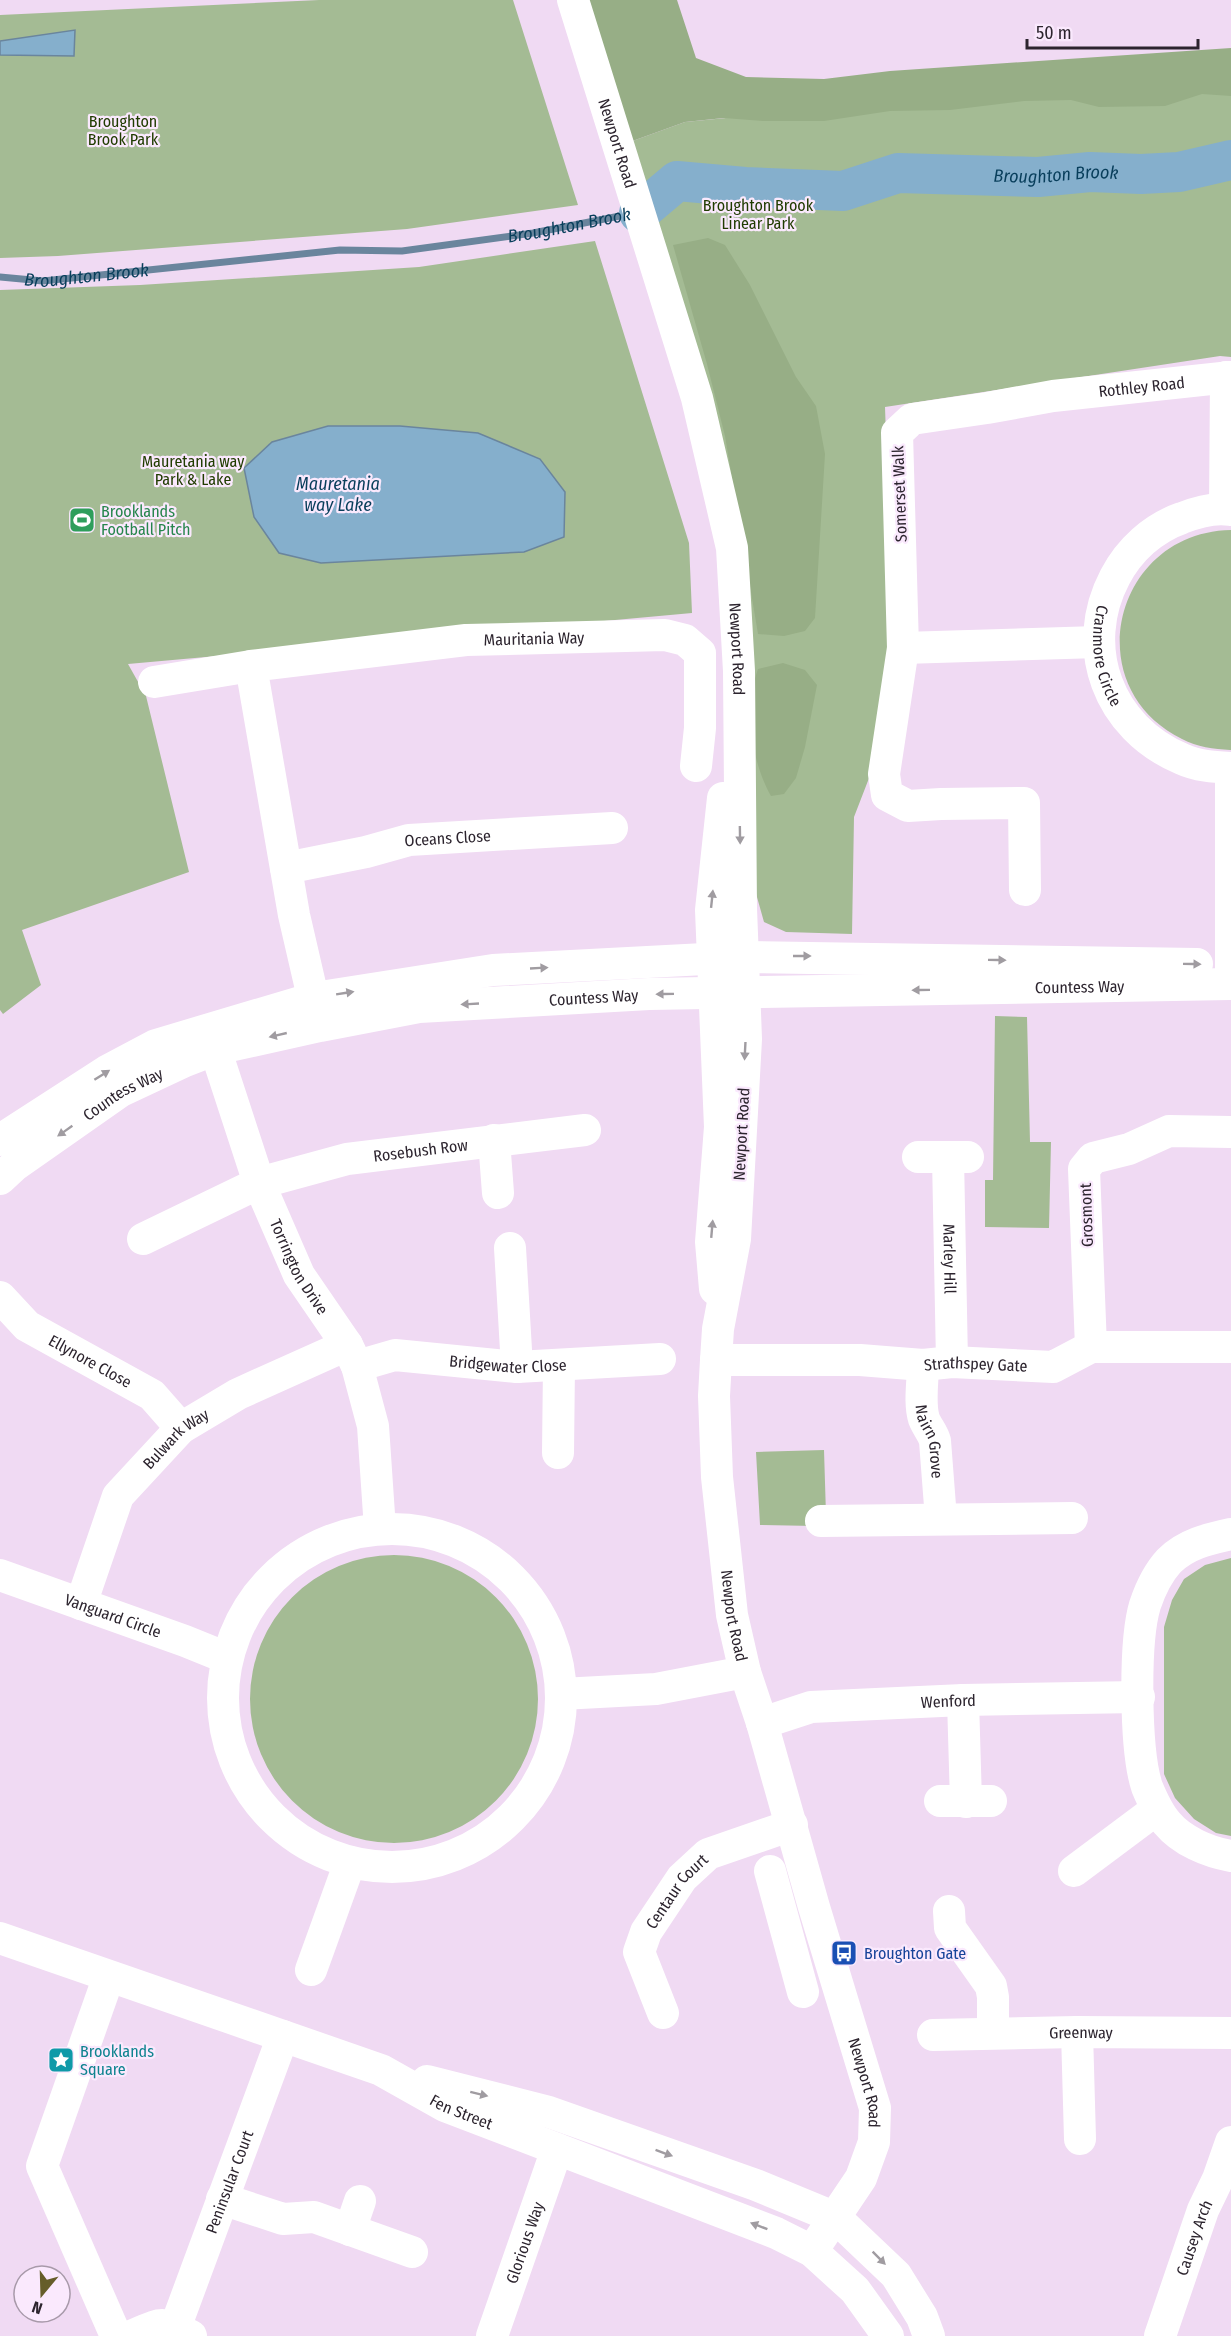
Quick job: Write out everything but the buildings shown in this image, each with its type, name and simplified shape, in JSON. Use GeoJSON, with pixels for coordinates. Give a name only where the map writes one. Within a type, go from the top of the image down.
{"type":"FeatureCollection","features":[{"type":"Feature","properties":{"kind":"street","name":"Newport Road"},"geometry":{"type":"LineString","coordinates":[[573,0],[697,398],[732,548],[739,671],[743,957],[730,993],[746,1039],[735,1239],[718,1329],[716,1360],[714,1407],[718,1488],[732,1615],[745,1671],[875,2108],[874,2142],[861,2178],[812,2251]]}},
{"type":"Feature","properties":{"kind":"street"},"geometry":{"type":"LineString","coordinates":[[1228,377],[1228,510]]}},
{"type":"Feature","properties":{"kind":"street","name":"Rothley Road"},"geometry":{"type":"LineString","coordinates":[[1053,396],[1228,377]]}},
{"type":"Feature","properties":{"kind":"street","name":"Somerset Walk"},"geometry":{"type":"LineString","coordinates":[[1025,890],[1024,803],[908,806],[887,795],[884,774],[903,648],[897,433],[912,419],[1053,396]]}},
{"type":"Feature","properties":{"kind":"street","name":"Cranmore Circle"},"geometry":{"type":"LineString","coordinates":[[1228,510],[1200,512],[1169,522],[1142,541],[1121,565],[1106,594],[1100,618],[1098,642],[1103,672],[1114,700],[1132,725],[1155,745],[1183,760],[1206,766],[1231,768]]}},
{"type":"Feature","properties":{"kind":"street","name":"Mauritania Way"},"geometry":{"type":"LineString","coordinates":[[154,682],[250,666],[466,640],[665,634],[685,640],[700,653],[700,728],[696,766]]}},
{"type":"Feature","properties":{"kind":"street"},"geometry":{"type":"LineString","coordinates":[[903,648],[1098,642]]}},
{"type":"Feature","properties":{"kind":"street"},"geometry":{"type":"LineString","coordinates":[[250,666],[286,868],[317,1012]]}},
{"type":"Feature","properties":{"kind":"street"},"geometry":{"type":"LineString","coordinates":[[730,993],[712,957],[711,910],[726,763],[739,671]]}},
{"type":"Feature","properties":{"kind":"street"},"geometry":{"type":"LineString","coordinates":[[1231,768],[1231,974]]}},
{"type":"Feature","properties":{"kind":"street","name":"Oceans Close"},"geometry":{"type":"LineString","coordinates":[[286,868],[366,852],[409,840],[612,828]]}},
{"type":"Feature","properties":{"kind":"street","name":"Countess Way"},"geometry":{"type":"LineString","coordinates":[[0,1179],[14,1166],[121,1091],[212,1039],[493,970],[743,957],[1231,974]]}},
{"type":"Feature","properties":{"kind":"street","name":"Countess Way"},"geometry":{"type":"LineString","coordinates":[[317,1012],[649,994],[1231,974]]}},
{"type":"Feature","properties":{"kind":"street"},"geometry":{"type":"LineString","coordinates":[[0,1140],[108,1071],[156,1045],[212,1039]]}},
{"type":"Feature","properties":{"kind":"street","name":"Torrington Drive"},"geometry":{"type":"LineString","coordinates":[[212,1039],[258,1183],[299,1275],[352,1356],[373,1426],[380,1529]]}},
{"type":"Feature","properties":{"kind":"street","name":"Rosebush Row"},"geometry":{"type":"LineString","coordinates":[[258,1183],[347,1159],[585,1130]]}},
{"type":"Feature","properties":{"kind":"street","name":"Grosmont"},"geometry":{"type":"LineString","coordinates":[[1091,1347],[1084,1169],[1093,1158],[1129,1149],[1169,1131],[1231,1132]]}},
{"type":"Feature","properties":{"kind":"street"},"geometry":{"type":"LineString","coordinates":[[494,1140],[498,1193]]}},
{"type":"Feature","properties":{"kind":"street","name":"Marley Hill"},"geometry":{"type":"LineString","coordinates":[[937,1364],[945,1157]]}},
{"type":"Feature","properties":{"kind":"street"},"geometry":{"type":"LineString","coordinates":[[143,1239],[258,1183]]}},
{"type":"Feature","properties":{"kind":"street"},"geometry":{"type":"LineString","coordinates":[[510,1248],[516,1367]]}},
{"type":"Feature","properties":{"kind":"street","name":"Ellynore Close"},"geometry":{"type":"LineString","coordinates":[[0,1297],[27,1326],[152,1395],[181,1428]]}},
{"type":"Feature","properties":{"kind":"street","name":"Strathspey Gate"},"geometry":{"type":"LineString","coordinates":[[716,1360],[860,1360],[1053,1367],[1091,1347],[1231,1347]]}},
{"type":"Feature","properties":{"kind":"street","name":"Bridgewater Close"},"geometry":{"type":"LineString","coordinates":[[352,1356],[395,1355],[516,1367],[660,1359]]}},
{"type":"Feature","properties":{"kind":"street","name":"Bulwark Way"},"geometry":{"type":"LineString","coordinates":[[81,1604],[118,1496],[181,1428],[238,1394],[352,1356]]}},
{"type":"Feature","properties":{"kind":"street","name":"Nairn Grove"},"geometry":{"type":"LineString","coordinates":[[937,1364],[923,1410],[924,1421],[932,1431],[935,1441],[941,1519]]}},
{"type":"Feature","properties":{"kind":"street"},"geometry":{"type":"LineString","coordinates":[[558,1453],[559,1365]]}},
{"type":"Feature","properties":{"kind":"street"},"geometry":{"type":"LineString","coordinates":[[821,1521],[1071,1518]]}},
{"type":"Feature","properties":{"kind":"street"},"geometry":{"type":"LineString","coordinates":[[380,1529],[425,1532],[468,1547],[505,1573],[535,1608],[554,1649],[561,1694],[559,1725],[551,1756],[537,1785],[518,1810],[495,1832],[468,1849],[439,1860],[407,1866],[376,1866],[350,1862],[317,1850],[293,1835],[271,1817],[253,1795],[238,1770],[228,1743],[223,1715],[223,1686],[227,1658],[239,1625],[258,1594],[282,1569],[312,1549],[345,1535],[380,1529]]}},
{"type":"Feature","properties":{"kind":"street"},"geometry":{"type":"LineString","coordinates":[[1231,1534],[1206,1539],[1185,1548],[1169,1562],[1153,1584],[1145,1606],[1138,1657],[1140,1741],[1147,1785],[1157,1809],[1167,1824],[1190,1842],[1216,1853],[1231,1856]]}},
{"type":"Feature","properties":{"kind":"street","name":"Vanguard Circle"},"geometry":{"type":"LineString","coordinates":[[0,1575],[227,1658]]}},
{"type":"Feature","properties":{"kind":"street"},"geometry":{"type":"LineString","coordinates":[[561,1694],[656,1689],[745,1671]]}},
{"type":"Feature","properties":{"kind":"street","name":"Wenford"},"geometry":{"type":"LineString","coordinates":[[762,1723],[812,1707],[963,1700],[1139,1697]]}},
{"type":"Feature","properties":{"kind":"street"},"geometry":{"type":"LineString","coordinates":[[963,1700],[966,1801]]}},
{"type":"Feature","properties":{"kind":"street"},"geometry":{"type":"LineString","coordinates":[[1074,1873],[1157,1809]]}},
{"type":"Feature","properties":{"kind":"street","name":"Centaur Court"},"geometry":{"type":"LineString","coordinates":[[663,2013],[626,1955],[646,1932],[682,1878],[708,1854],[792,1825]]}},
{"type":"Feature","properties":{"kind":"street"},"geometry":{"type":"LineString","coordinates":[[311,1970],[350,1862]]}},
{"type":"Feature","properties":{"kind":"street"},"geometry":{"type":"LineString","coordinates":[[770,1871],[802,1992]]}},
{"type":"Feature","properties":{"kind":"street"},"geometry":{"type":"LineString","coordinates":[[782,1917],[814,1907]]}},
{"type":"Feature","properties":{"kind":"street"},"geometry":{"type":"LineString","coordinates":[[949,1911],[950,1928],[991,1986],[993,2033]]}},
{"type":"Feature","properties":{"kind":"street","name":"Fen Street"},"geometry":{"type":"LineString","coordinates":[[0,1938],[381,2070],[445,2106],[766,2229],[812,2251],[855,2290],[888,2336]]}},
{"type":"Feature","properties":{"kind":"street"},"geometry":{"type":"LineString","coordinates":[[104,1990],[42,2166],[116,2336]]}},
{"type":"Feature","properties":{"kind":"street"},"geometry":{"type":"LineString","coordinates":[[1077,2032],[1080,2139]]}},
{"type":"Feature","properties":{"kind":"street","name":"Greenway"},"geometry":{"type":"LineString","coordinates":[[933,2035],[1077,2032],[1231,2033]]}},
{"type":"Feature","properties":{"kind":"street","name":"Peninsular Court"},"geometry":{"type":"LineString","coordinates":[[183,2332],[222,2199],[283,2036]]}},
{"type":"Feature","properties":{"kind":"street"},"geometry":{"type":"LineString","coordinates":[[381,2070],[549,2112],[763,2188],[836,2218],[896,2275],[922,2317],[929,2336]]}},
{"type":"Feature","properties":{"kind":"street","name":"Causey Arch"},"geometry":{"type":"LineString","coordinates":[[1160,2336],[1200,2220],[1231,2142]]}},
{"type":"Feature","properties":{"kind":"street","name":"Glorious Way"},"geometry":{"type":"LineString","coordinates":[[493,2336],[557,2149]]}},
{"type":"Feature","properties":{"kind":"street"},"geometry":{"type":"LineString","coordinates":[[222,2199],[283,2219],[314,2217],[412,2252]]}},
{"type":"Feature","properties":{"kind":"street"},"geometry":{"type":"LineString","coordinates":[[350,2230],[360,2201]]}},
{"type":"Feature","properties":{"kind":"street"},"geometry":{"type":"LineString","coordinates":[[131,2336],[160,2324],[183,2332]]}},
{"type":"Feature","properties":{"kind":"green space","name":"Broughton Brook Park"},"geometry":{"type":"Polygon","coordinates":[[[319,0],[513,0],[578,205],[407,229],[58,256],[0,258],[0,15],[319,0]]]}},
{"type":"Feature","properties":{"kind":"green space"},"geometry":{"type":"Polygon","coordinates":[[[585,0],[677,0],[696,58],[746,77],[824,79],[890,71],[1231,48],[1231,96],[1202,94],[1165,106],[1099,107],[1071,100],[1024,101],[950,110],[890,111],[824,121],[763,121],[724,118],[685,122],[627,143],[585,0]]]}},
{"type":"Feature","properties":{"kind":"green space","name":"Broughton Brook Linear Park"},"geometry":{"type":"Polygon","coordinates":[[[1231,69],[1231,357],[1220,356],[885,407],[893,638],[871,773],[854,817],[852,934],[786,932],[764,922],[755,890],[751,645],[627,143],[685,122],[1231,69]]]}},
{"type":"Feature","properties":{"kind":"green space"},"geometry":{"type":"Polygon","coordinates":[[[708,238],[725,245],[750,285],[796,377],[816,406],[825,454],[815,618],[805,631],[784,636],[758,634],[725,436],[673,245],[708,238]]]}},
{"type":"Feature","properties":{"kind":"green space","name":"Mauretania way Park & Lake"},"geometry":{"type":"Polygon","coordinates":[[[595,241],[689,543],[692,613],[128,664],[146,696],[189,872],[22,930],[41,985],[3,1014],[0,1010],[0,290],[140,285],[419,267],[595,241]]]}},
{"type":"Feature","properties":{"kind":"green space"},"geometry":{"type":"Polygon","coordinates":[[[1231,530],[1230,750],[1188,742],[1149,715],[1128,685],[1120,651],[1123,616],[1136,583],[1159,556],[1191,537],[1231,530]]]}},
{"type":"Feature","properties":{"kind":"green space"},"geometry":{"type":"Polygon","coordinates":[[[783,663],[805,670],[817,685],[805,747],[796,778],[784,794],[771,796],[754,751],[751,700],[758,669],[783,663]]]}},
{"type":"Feature","properties":{"kind":"green space"},"geometry":{"type":"Polygon","coordinates":[[[995,1016],[1027,1017],[1030,1142],[1051,1142],[1049,1228],[985,1227],[985,1180],[993,1180],[995,1016]]]}},
{"type":"Feature","properties":{"kind":"green space"},"geometry":{"type":"Polygon","coordinates":[[[824,1450],[826,1515],[815,1526],[760,1525],[756,1452],[824,1450]]]}},
{"type":"Feature","properties":{"kind":"green space"},"geometry":{"type":"Polygon","coordinates":[[[394,1555],[422,1558],[449,1566],[462,1572],[496,1597],[521,1631],[527,1644],[535,1671],[538,1699],[535,1727],[527,1754],[521,1767],[496,1801],[462,1826],[449,1832],[422,1840],[394,1843],[366,1840],[339,1832],[326,1826],[292,1801],[267,1767],[261,1754],[253,1727],[250,1699],[253,1671],[261,1644],[267,1631],[292,1597],[326,1572],[339,1566],[366,1558],[394,1555]]]}},
{"type":"Feature","properties":{"kind":"green space"},"geometry":{"type":"Polygon","coordinates":[[[1231,1558],[1231,1836],[1216,1833],[1194,1819],[1175,1798],[1164,1774],[1164,1627],[1172,1600],[1184,1579],[1205,1565],[1231,1558]]]}},
{"type":"Feature","properties":{"kind":"water"},"geometry":{"type":"Polygon","coordinates":[[[75,30],[74,56],[0,55],[0,41],[75,30]]]}},
{"type":"Feature","properties":{"kind":"water","name":"Mauretania way Lake"},"geometry":{"type":"Polygon","coordinates":[[[328,426],[400,426],[478,433],[540,459],[565,492],[564,537],[524,552],[321,563],[279,553],[254,517],[244,468],[272,442],[328,426]]]}},
{"type":"Feature","properties":{"kind":"waterway","name":"Broughton Brook"},"geometry":{"type":"LineString","coordinates":[[639,213],[677,181],[745,187],[843,191],[898,173],[1038,177],[1090,172],[1141,174],[1179,172],[1231,160]]}},
{"type":"Feature","properties":{"kind":"waterway","name":"Broughton Brook"},"geometry":{"type":"LineString","coordinates":[[0,277],[43,281],[340,250],[402,251],[533,233],[630,214]]}},
{"type":"Feature","properties":{"kind":"place","name":"Brooklands Football Pitch"},"geometry":{"type":"Point","coordinates":[82,520]}},
{"type":"Feature","properties":{"kind":"place","name":"Broughton Gate"},"geometry":{"type":"Point","coordinates":[844,1953]}},
{"type":"Feature","properties":{"kind":"place","name":"Brooklands Square"},"geometry":{"type":"Point","coordinates":[61,2060]}}]}
